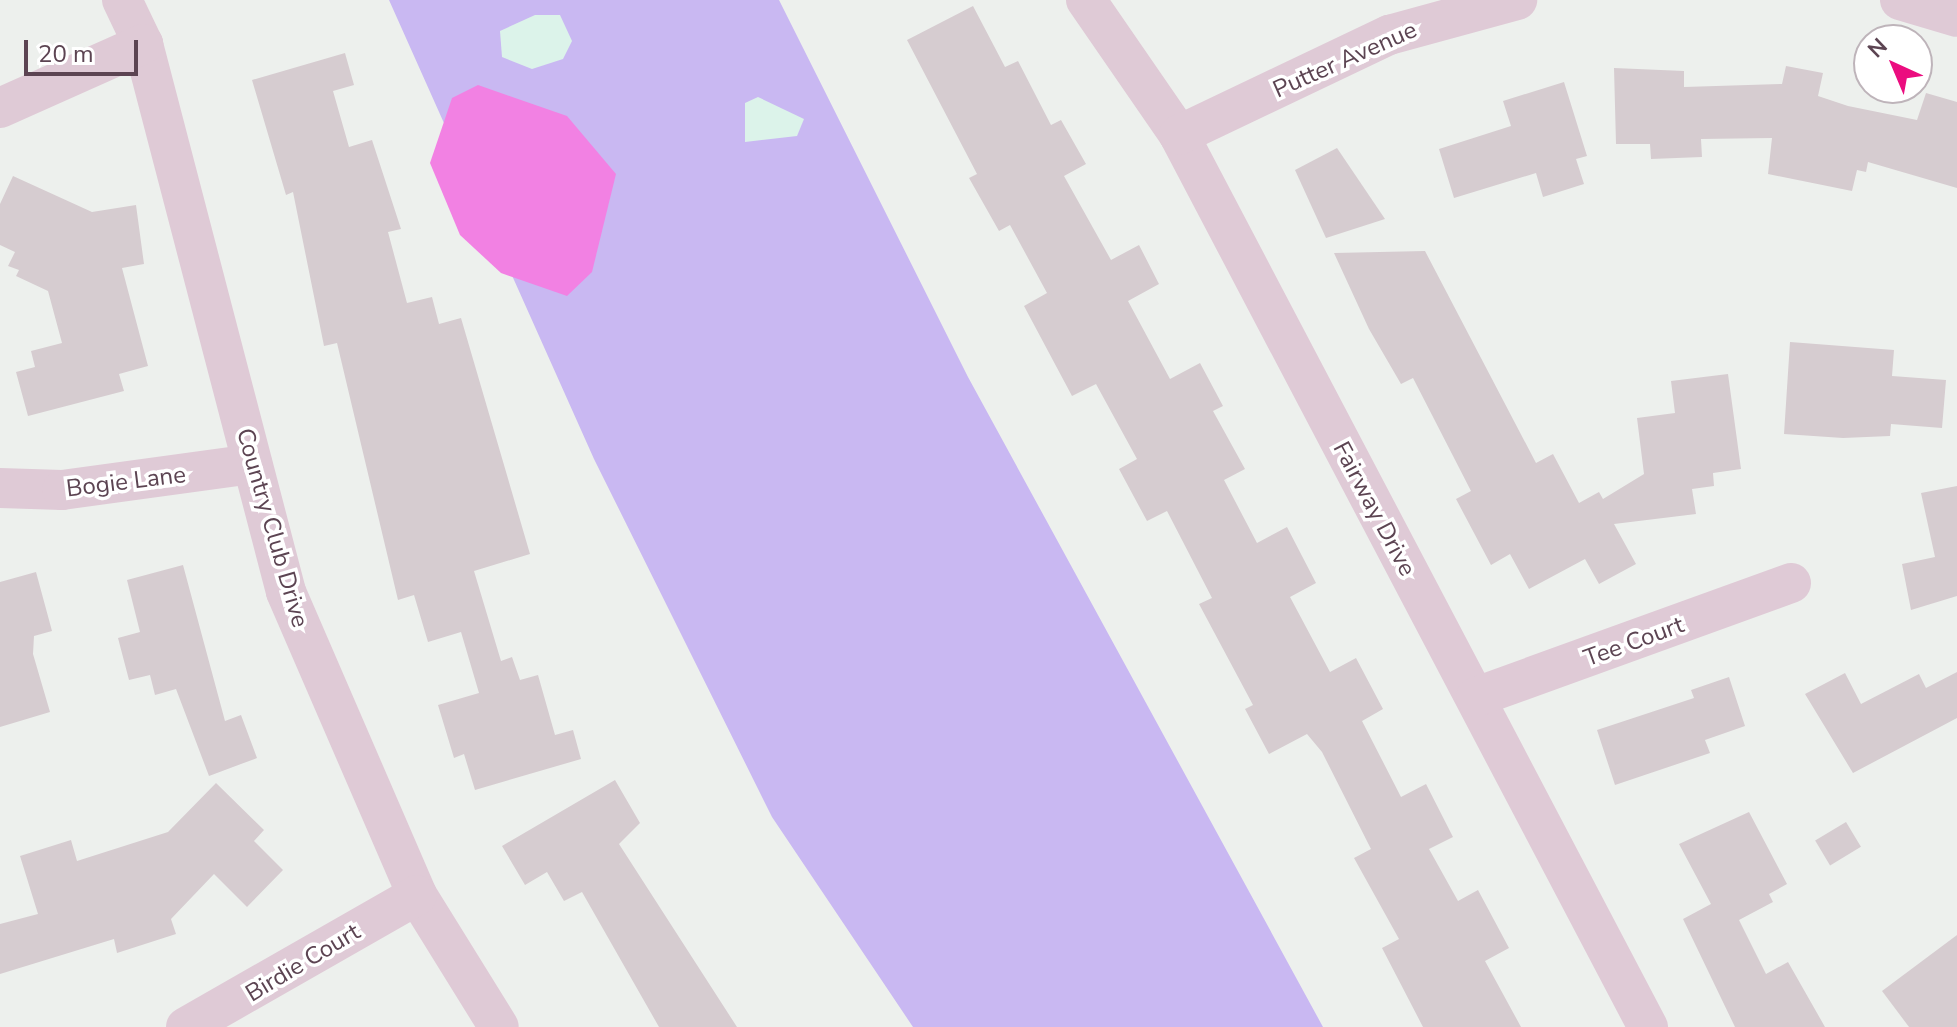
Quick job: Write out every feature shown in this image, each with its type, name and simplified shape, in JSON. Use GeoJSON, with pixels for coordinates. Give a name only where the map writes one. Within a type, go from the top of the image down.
{"type":"FeatureCollection","features":[{"type":"Feature","properties":{"kind":"street","name":"Country Club Drive"},"geometry":{"type":"LineString","coordinates":[[122,0],[143,44],[286,592],[417,895],[499,1027]]}},
{"type":"Feature","properties":{"kind":"street","name":"Fairway Drive"},"geometry":{"type":"LineString","coordinates":[[1086,0],[1179,135],[1648,1027]]}},
{"type":"Feature","properties":{"kind":"street","name":"Putter Avenue"},"geometry":{"type":"LineString","coordinates":[[1179,135],[1389,35],[1517,0]]}},
{"type":"Feature","properties":{"kind":"street"},"geometry":{"type":"LineString","coordinates":[[1900,0],[1957,17]]}},
{"type":"Feature","properties":{"kind":"street"},"geometry":{"type":"LineString","coordinates":[[0,108],[143,44]]}},
{"type":"Feature","properties":{"kind":"street","name":"Bogie Lane"},"geometry":{"type":"LineString","coordinates":[[0,488],[76,489],[252,464]]}},
{"type":"Feature","properties":{"kind":"street","name":"Tee Court"},"geometry":{"type":"LineString","coordinates":[[1476,697],[1791,583]]}},
{"type":"Feature","properties":{"kind":"street","name":"Birdie Court"},"geometry":{"type":"LineString","coordinates":[[186,1027],[417,895]]}},
{"type":"Feature","properties":{"kind":"shaded area"},"geometry":{"type":"Polygon","coordinates":[[[389,0],[779,0],[968,377],[1323,1027],[913,1027],[772,817],[594,459],[389,0]]]}},
{"type":"Feature","properties":{"kind":"shaded area"},"geometry":{"type":"Polygon","coordinates":[[[478,85],[567,116],[616,174],[592,272],[567,296],[501,273],[460,235],[430,163],[452,98],[478,85]]]}},
{"type":"Feature","properties":{"kind":"sand"},"geometry":{"type":"Polygon","coordinates":[[[535,15],[560,15],[572,41],[563,59],[532,69],[502,57],[500,31],[535,15]]]}},
{"type":"Feature","properties":{"kind":"sand"},"geometry":{"type":"Polygon","coordinates":[[[758,97],[804,119],[797,136],[745,142],[745,103],[758,97]]]}},
{"type":"Feature","properties":{"kind":"building"},"geometry":{"type":"Polygon","coordinates":[[[973,6],[1005,67],[1018,61],[1051,125],[1061,120],[1086,164],[1064,176],[1111,260],[1139,245],[1159,284],[1128,301],[1170,379],[1200,363],[1223,406],[1213,411],[1245,469],[1224,480],[1257,543],[1287,527],[1316,583],[1290,597],[1330,672],[1356,658],[1383,709],[1362,721],[1401,797],[1426,784],[1453,837],[1429,849],[1458,901],[1478,890],[1509,948],[1485,961],[1521,1027],[1423,1027],[1382,948],[1399,939],[1354,858],[1371,849],[1322,752],[1307,734],[1269,754],[1245,709],[1253,705],[1199,604],[1212,598],[1167,511],[1147,521],[1119,469],[1137,459],[1096,384],[1072,396],[1024,306],[1047,293],[1010,225],[999,231],[969,178],[977,174],[907,40],[973,6]]]}},
{"type":"Feature","properties":{"kind":"building"},"geometry":{"type":"Polygon","coordinates":[[[345,53],[354,85],[333,91],[349,147],[372,140],[401,229],[388,232],[407,303],[432,297],[439,324],[461,318],[530,554],[474,571],[501,661],[512,657],[520,680],[538,675],[555,735],[573,730],[581,759],[475,790],[464,754],[454,758],[438,705],[479,693],[461,632],[428,642],[414,595],[398,600],[337,343],[324,346],[293,192],[286,195],[252,80],[345,53]]]}},
{"type":"Feature","properties":{"kind":"building"},"geometry":{"type":"Polygon","coordinates":[[[1786,66],[1823,73],[1818,96],[1848,106],[1917,120],[1922,104],[1933,104],[1933,95],[1957,102],[1957,188],[1868,162],[1866,172],[1857,170],[1852,191],[1768,174],[1772,138],[1701,139],[1702,157],[1651,159],[1650,144],[1616,144],[1614,68],[1684,71],[1684,87],[1782,84],[1786,66]]]}},
{"type":"Feature","properties":{"kind":"building"},"geometry":{"type":"Polygon","coordinates":[[[1564,82],[1587,156],[1576,159],[1584,184],[1543,197],[1536,173],[1454,198],[1439,149],[1511,126],[1503,101],[1564,82]]]}},
{"type":"Feature","properties":{"kind":"building"},"geometry":{"type":"Polygon","coordinates":[[[1337,148],[1385,219],[1326,238],[1295,170],[1337,148]]]}},
{"type":"Feature","properties":{"kind":"building"},"geometry":{"type":"Polygon","coordinates":[[[13,176],[92,212],[136,205],[144,264],[122,268],[148,366],[119,374],[124,391],[28,416],[16,372],[35,367],[31,351],[62,343],[48,291],[16,276],[19,270],[8,266],[15,252],[0,245],[0,204],[13,176]]]}},
{"type":"Feature","properties":{"kind":"building"},"geometry":{"type":"Polygon","coordinates":[[[1425,251],[1536,463],[1553,454],[1579,503],[1599,492],[1603,499],[1644,474],[1637,418],[1675,413],[1671,381],[1728,374],[1741,469],[1713,473],[1714,486],[1692,489],[1696,514],[1614,524],[1636,564],[1599,584],[1585,559],[1529,589],[1510,554],[1491,565],[1456,499],[1471,491],[1413,378],[1401,384],[1369,329],[1334,253],[1425,251]]]}},
{"type":"Feature","properties":{"kind":"building"},"geometry":{"type":"Polygon","coordinates":[[[1790,342],[1894,350],[1892,376],[1946,380],[1942,428],[1891,424],[1890,436],[1843,438],[1784,434],[1790,342]]]}},
{"type":"Feature","properties":{"kind":"building"},"geometry":{"type":"Polygon","coordinates":[[[1957,486],[1957,596],[1911,610],[1902,564],[1935,557],[1921,493],[1957,486]]]}},
{"type":"Feature","properties":{"kind":"building"},"geometry":{"type":"Polygon","coordinates":[[[183,565],[225,721],[241,715],[257,758],[209,776],[176,689],[155,695],[150,675],[129,680],[118,638],[140,632],[127,580],[183,565]]]}},
{"type":"Feature","properties":{"kind":"building"},"geometry":{"type":"Polygon","coordinates":[[[36,572],[52,631],[34,636],[33,654],[50,712],[0,727],[0,582],[36,572]]]}},
{"type":"Feature","properties":{"kind":"building"},"geometry":{"type":"Polygon","coordinates":[[[1957,672],[1957,718],[1853,773],[1805,694],[1845,673],[1861,704],[1919,674],[1926,688],[1957,672]]]}},
{"type":"Feature","properties":{"kind":"building"},"geometry":{"type":"Polygon","coordinates":[[[1729,677],[1745,726],[1705,740],[1710,753],[1615,785],[1597,730],[1694,698],[1691,690],[1729,677]]]}},
{"type":"Feature","properties":{"kind":"building"},"geometry":{"type":"Polygon","coordinates":[[[615,780],[640,823],[619,844],[737,1027],[659,1027],[582,892],[564,901],[547,872],[525,885],[502,846],[615,780]]]}},
{"type":"Feature","properties":{"kind":"building"},"geometry":{"type":"Polygon","coordinates":[[[216,783],[264,830],[254,841],[283,870],[247,907],[214,874],[171,919],[176,934],[117,953],[114,939],[0,974],[0,924],[38,914],[20,856],[71,840],[77,861],[168,832],[216,783]]]}},
{"type":"Feature","properties":{"kind":"building"},"geometry":{"type":"Polygon","coordinates":[[[1749,812],[1787,884],[1769,894],[1773,902],[1739,920],[1766,974],[1788,962],[1825,1027],[1735,1027],[1683,919],[1711,904],[1679,844],[1749,812]]]}},
{"type":"Feature","properties":{"kind":"building"},"geometry":{"type":"Polygon","coordinates":[[[1846,822],[1861,847],[1830,865],[1815,841],[1846,822]]]}},
{"type":"Feature","properties":{"kind":"building"},"geometry":{"type":"Polygon","coordinates":[[[1957,935],[1957,1027],[1909,1027],[1882,991],[1957,935]]]}}]}
